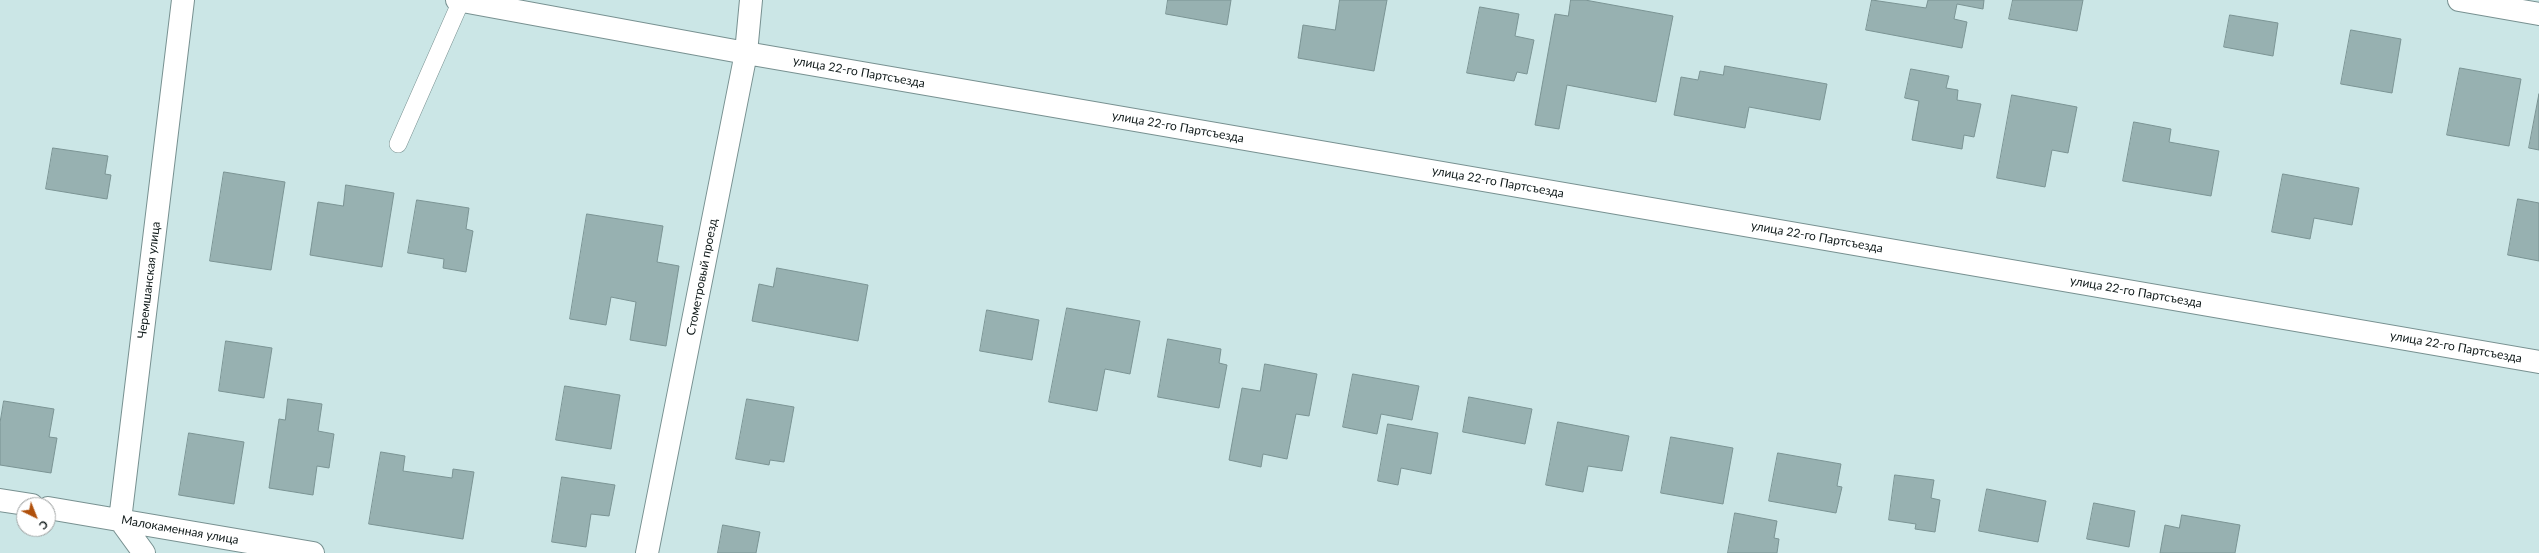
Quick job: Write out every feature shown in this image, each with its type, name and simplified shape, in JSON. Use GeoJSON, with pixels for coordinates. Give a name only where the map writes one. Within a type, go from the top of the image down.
{"type":"FeatureCollection","features":[{"type":"Feature","properties":{"kind":"street","name":"Черемшанская улица"},"geometry":{"type":"LineString","coordinates":[[120,520],[184,0]]}},
{"type":"Feature","properties":{"kind":"street","name":"улица 22-го Партсъезда"},"geometry":{"type":"LineString","coordinates":[[459,0],[746,52],[2539,362]]}},
{"type":"Feature","properties":{"kind":"street","name":"Стометровый проезд"},"geometry":{"type":"LineString","coordinates":[[647,553],[746,52],[751,0]]}},
{"type":"Feature","properties":{"kind":"street"},"geometry":{"type":"LineString","coordinates":[[2459,0],[2539,14]]}},
{"type":"Feature","properties":{"kind":"street"},"geometry":{"type":"LineString","coordinates":[[0,500],[16,502]]}},
{"type":"Feature","properties":{"kind":"street","name":"Малокаменная улица"},"geometry":{"type":"LineString","coordinates":[[56,509],[313,553]]}},
{"type":"Feature","properties":{"kind":"street"},"geometry":{"type":"LineString","coordinates":[[120,520],[144,553]]}},
{"type":"Feature","properties":{"kind":"lane"},"geometry":{"type":"LineString","coordinates":[[398,144],[459,0]]}},
{"type":"Feature","properties":{"kind":"building"},"geometry":{"type":"Polygon","coordinates":[[[1168,0],[1231,0],[1227,25],[1166,14],[1168,0]]]}},
{"type":"Feature","properties":{"kind":"building"},"geometry":{"type":"Polygon","coordinates":[[[1340,0],[1387,0],[1374,71],[1298,58],[1303,25],[1335,30],[1340,0]]]}},
{"type":"Feature","properties":{"kind":"building"},"geometry":{"type":"Polygon","coordinates":[[[1571,0],[1585,0],[1673,16],[1656,102],[1567,85],[1559,129],[1535,125],[1555,14],[1568,16],[1571,0]]]}},
{"type":"Feature","properties":{"kind":"building"},"geometry":{"type":"Polygon","coordinates":[[[1872,0],[1926,8],[1928,0],[1984,0],[1983,9],[1957,4],[1954,19],[1967,22],[1962,48],[1866,30],[1872,0]]]}},
{"type":"Feature","properties":{"kind":"building"},"geometry":{"type":"Polygon","coordinates":[[[2013,0],[2083,0],[2077,31],[2009,19],[2013,0]]]}},
{"type":"Feature","properties":{"kind":"building"},"geometry":{"type":"Polygon","coordinates":[[[1480,7],[1519,14],[1515,36],[1534,40],[1527,74],[1517,72],[1514,81],[1467,73],[1480,7]]]}},
{"type":"Feature","properties":{"kind":"building"},"geometry":{"type":"Polygon","coordinates":[[[2230,15],[2278,23],[2273,56],[2224,47],[2230,15]]]}},
{"type":"Feature","properties":{"kind":"building"},"geometry":{"type":"Polygon","coordinates":[[[2351,30],[2401,39],[2392,93],[2341,84],[2351,30]]]}},
{"type":"Feature","properties":{"kind":"building"},"geometry":{"type":"Polygon","coordinates":[[[1725,66],[1827,84],[1820,120],[1749,107],[1745,128],[1674,115],[1681,77],[1698,80],[1700,71],[1723,75],[1725,66]]]}},
{"type":"Feature","properties":{"kind":"building"},"geometry":{"type":"Polygon","coordinates":[[[2460,68],[2521,79],[2509,146],[2447,135],[2460,68]]]}},
{"type":"Feature","properties":{"kind":"building"},"geometry":{"type":"Polygon","coordinates":[[[1911,69],[1949,76],[1946,88],[1958,90],[1957,100],[1981,104],[1974,137],[1964,135],[1962,149],[1912,140],[1919,101],[1905,98],[1911,69]]]}},
{"type":"Feature","properties":{"kind":"building"},"geometry":{"type":"Polygon","coordinates":[[[2539,94],[2539,150],[2529,148],[2539,94]]]}},
{"type":"Feature","properties":{"kind":"building"},"geometry":{"type":"Polygon","coordinates":[[[2012,95],[2077,107],[2068,153],[2052,150],[2045,187],[1997,178],[2012,95]]]}},
{"type":"Feature","properties":{"kind":"building"},"geometry":{"type":"Polygon","coordinates":[[[2134,122],[2171,129],[2169,142],[2219,151],[2211,196],[2123,181],[2134,122]]]}},
{"type":"Feature","properties":{"kind":"building"},"geometry":{"type":"Polygon","coordinates":[[[53,148],[108,156],[105,174],[111,175],[107,199],[46,189],[53,148]]]}},
{"type":"Feature","properties":{"kind":"building"},"geometry":{"type":"Polygon","coordinates":[[[224,172],[285,182],[271,270],[210,261],[224,172]]]}},
{"type":"Feature","properties":{"kind":"building"},"geometry":{"type":"Polygon","coordinates":[[[2283,174],[2359,188],[2352,225],[2314,218],[2310,239],[2272,232],[2283,174]]]}},
{"type":"Feature","properties":{"kind":"building"},"geometry":{"type":"Polygon","coordinates":[[[346,185],[394,193],[382,267],[310,255],[318,202],[343,206],[346,185]]]}},
{"type":"Feature","properties":{"kind":"building"},"geometry":{"type":"Polygon","coordinates":[[[2518,199],[2539,203],[2539,261],[2508,255],[2518,199]]]}},
{"type":"Feature","properties":{"kind":"building"},"geometry":{"type":"Polygon","coordinates":[[[417,200],[469,208],[466,229],[473,231],[466,272],[443,268],[444,259],[408,253],[417,200]]]}},
{"type":"Feature","properties":{"kind":"building"},"geometry":{"type":"Polygon","coordinates":[[[587,214],[663,226],[657,262],[679,266],[666,346],[630,340],[636,302],[611,297],[606,325],[570,319],[587,214]]]}},
{"type":"Feature","properties":{"kind":"building"},"geometry":{"type":"Polygon","coordinates":[[[777,268],[868,285],[858,341],[752,321],[759,284],[773,287],[777,268]]]}},
{"type":"Feature","properties":{"kind":"building"},"geometry":{"type":"Polygon","coordinates":[[[1067,308],[1140,321],[1130,374],[1105,369],[1097,411],[1049,402],[1067,308]]]}},
{"type":"Feature","properties":{"kind":"building"},"geometry":{"type":"Polygon","coordinates":[[[987,310],[1039,320],[1032,360],[980,351],[987,310]]]}},
{"type":"Feature","properties":{"kind":"building"},"geometry":{"type":"Polygon","coordinates":[[[1168,339],[1221,349],[1219,363],[1227,365],[1219,408],[1158,397],[1168,339]]]}},
{"type":"Feature","properties":{"kind":"building"},"geometry":{"type":"Polygon","coordinates":[[[226,341],[272,348],[264,398],[219,391],[226,341]]]}},
{"type":"Feature","properties":{"kind":"building"},"geometry":{"type":"Polygon","coordinates":[[[1265,364],[1317,374],[1309,416],[1296,414],[1287,459],[1263,454],[1261,467],[1229,460],[1242,388],[1260,391],[1265,364]]]}},
{"type":"Feature","properties":{"kind":"building"},"geometry":{"type":"Polygon","coordinates":[[[1353,374],[1419,386],[1412,420],[1381,414],[1377,434],[1343,427],[1353,374]]]}},
{"type":"Feature","properties":{"kind":"building"},"geometry":{"type":"Polygon","coordinates":[[[565,386],[620,395],[611,449],[556,440],[565,386]]]}},
{"type":"Feature","properties":{"kind":"building"},"geometry":{"type":"Polygon","coordinates":[[[1469,397],[1532,409],[1525,444],[1463,432],[1469,397]]]}},
{"type":"Feature","properties":{"kind":"building"},"geometry":{"type":"Polygon","coordinates":[[[288,399],[322,404],[318,431],[334,434],[329,468],[317,466],[313,495],[269,488],[279,419],[285,420],[288,399]]]}},
{"type":"Feature","properties":{"kind":"building"},"geometry":{"type":"Polygon","coordinates":[[[747,399],[794,407],[784,462],[770,460],[769,465],[736,459],[747,399]]]}},
{"type":"Feature","properties":{"kind":"building"},"geometry":{"type":"Polygon","coordinates":[[[4,401],[54,409],[49,437],[57,438],[51,473],[0,465],[0,423],[4,401]]]}},
{"type":"Feature","properties":{"kind":"building"},"geometry":{"type":"Polygon","coordinates":[[[1558,422],[1629,436],[1622,471],[1588,466],[1583,492],[1546,485],[1558,422]]]}},
{"type":"Feature","properties":{"kind":"building"},"geometry":{"type":"Polygon","coordinates":[[[1388,424],[1438,433],[1431,474],[1401,468],[1398,485],[1378,481],[1388,424]]]}},
{"type":"Feature","properties":{"kind":"building"},"geometry":{"type":"Polygon","coordinates":[[[189,433],[244,442],[234,504],[179,495],[189,433]]]}},
{"type":"Feature","properties":{"kind":"building"},"geometry":{"type":"Polygon","coordinates":[[[1671,437],[1733,448],[1723,504],[1661,493],[1671,437]]]}},
{"type":"Feature","properties":{"kind":"building"},"geometry":{"type":"Polygon","coordinates":[[[381,452],[405,456],[403,471],[452,478],[453,469],[474,472],[463,539],[369,524],[381,452]]]}},
{"type":"Feature","properties":{"kind":"building"},"geometry":{"type":"Polygon","coordinates":[[[1778,453],[1841,464],[1837,486],[1842,487],[1836,513],[1769,501],[1778,453]]]}},
{"type":"Feature","properties":{"kind":"building"},"geometry":{"type":"Polygon","coordinates":[[[1895,475],[1934,480],[1931,498],[1940,500],[1935,532],[1915,529],[1916,524],[1889,520],[1895,475]]]}},
{"type":"Feature","properties":{"kind":"building"},"geometry":{"type":"Polygon","coordinates":[[[562,477],[615,485],[609,516],[591,514],[586,547],[552,542],[562,477]]]}},
{"type":"Feature","properties":{"kind":"building"},"geometry":{"type":"Polygon","coordinates":[[[1987,489],[2046,501],[2038,542],[1979,531],[1987,489]]]}},
{"type":"Feature","properties":{"kind":"building"},"geometry":{"type":"Polygon","coordinates":[[[2094,503],[2135,511],[2129,547],[2087,539],[2094,503]]]}},
{"type":"Feature","properties":{"kind":"building"},"geometry":{"type":"Polygon","coordinates":[[[1735,513],[1777,521],[1774,538],[1779,539],[1777,553],[1728,553],[1735,513]]]}},
{"type":"Feature","properties":{"kind":"building"},"geometry":{"type":"Polygon","coordinates":[[[2182,515],[2240,525],[2235,553],[2160,553],[2165,525],[2179,528],[2182,515]]]}},
{"type":"Feature","properties":{"kind":"building"},"geometry":{"type":"Polygon","coordinates":[[[723,525],[760,532],[756,553],[718,553],[723,525]]]}}]}
